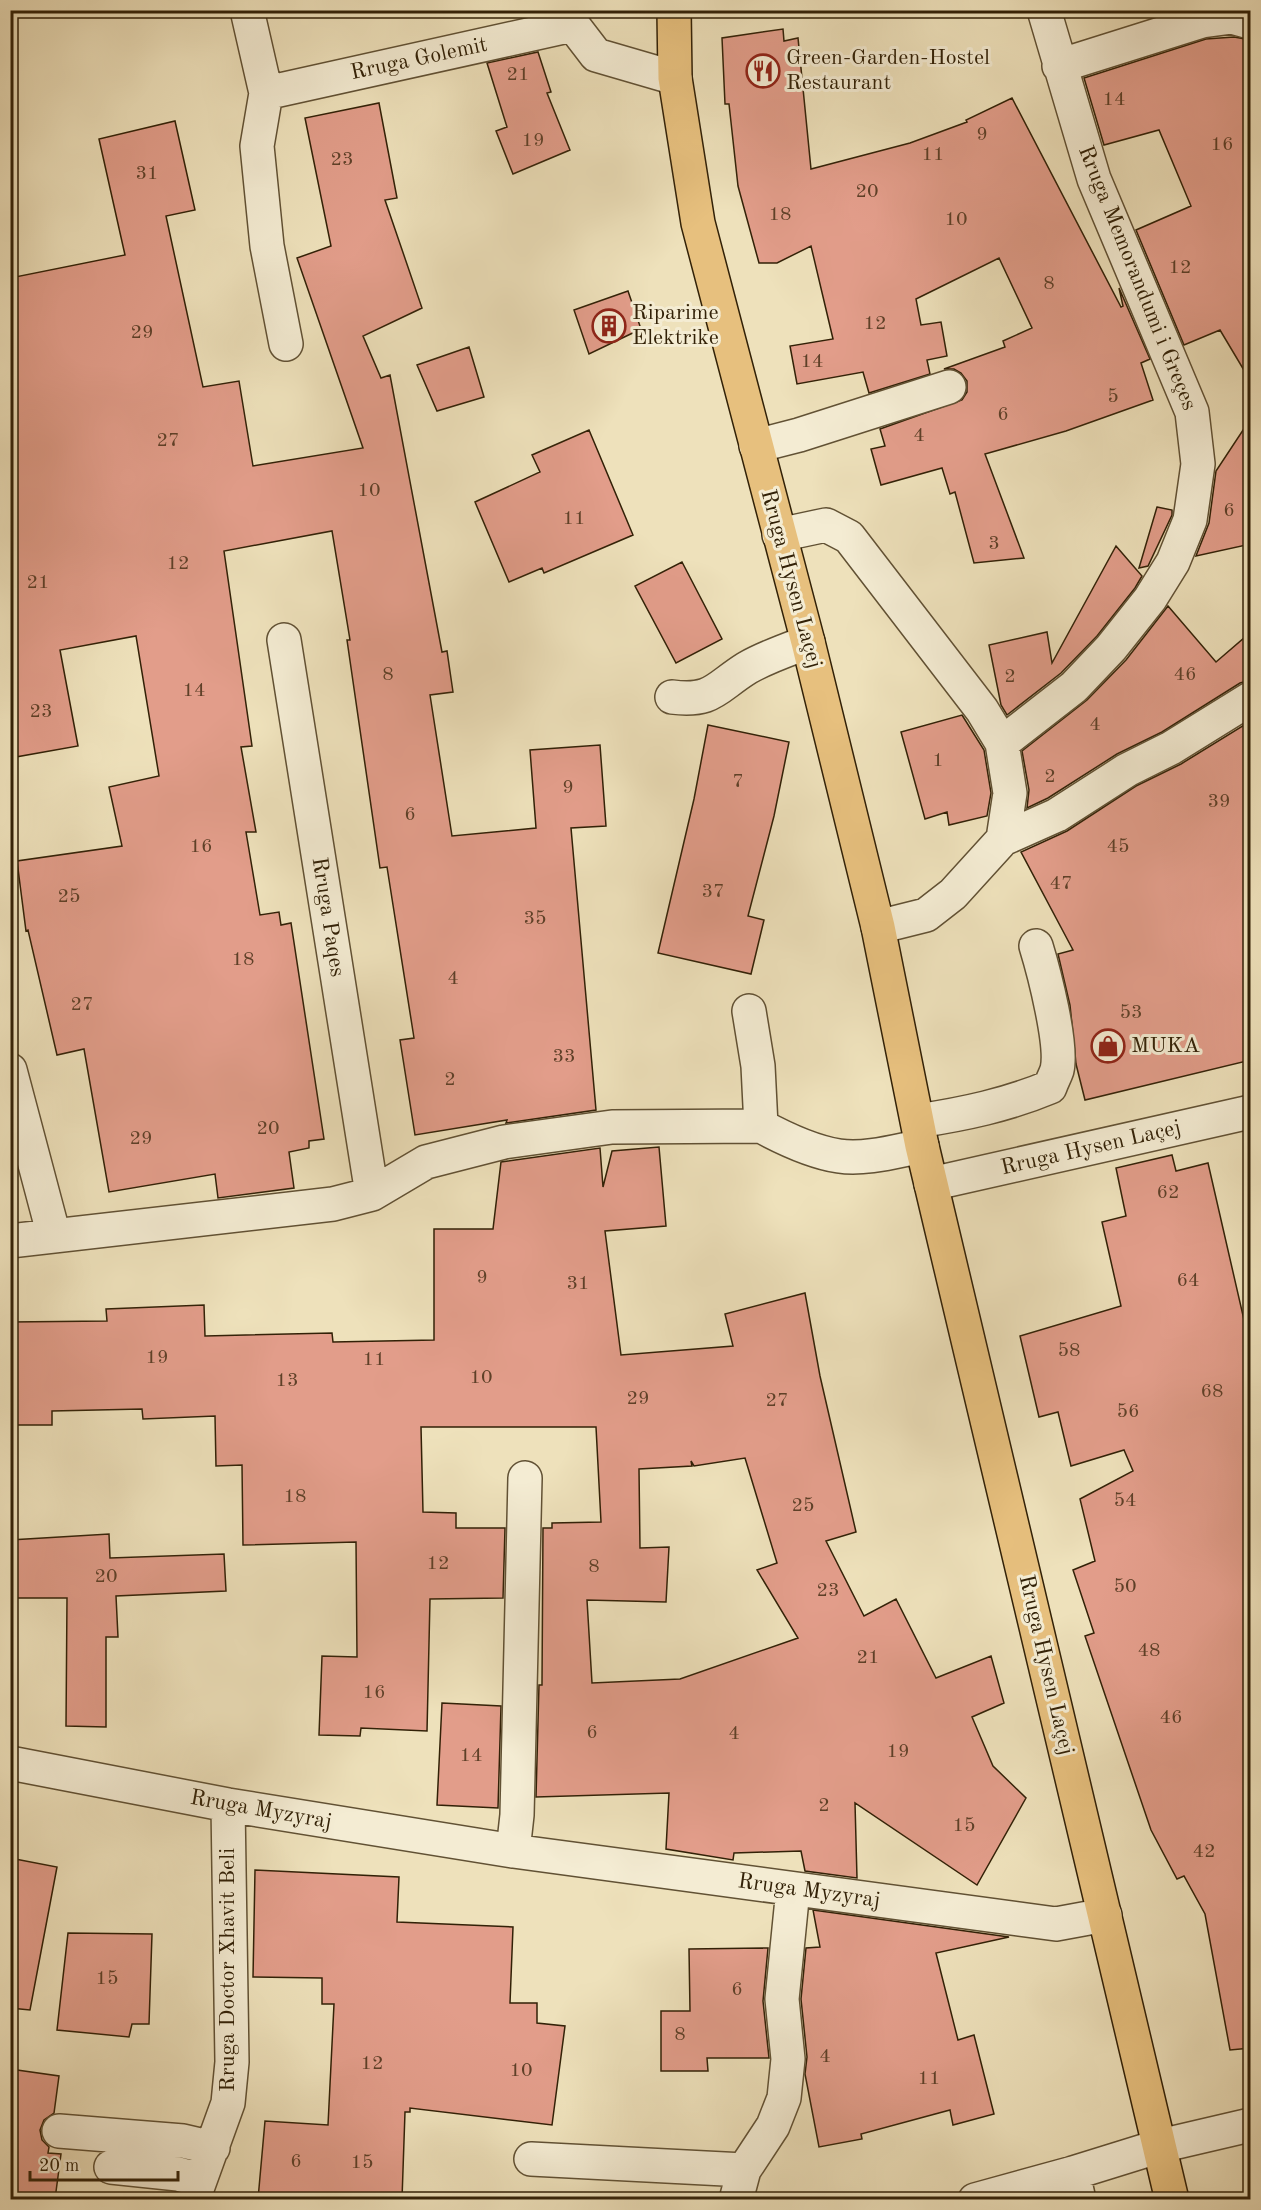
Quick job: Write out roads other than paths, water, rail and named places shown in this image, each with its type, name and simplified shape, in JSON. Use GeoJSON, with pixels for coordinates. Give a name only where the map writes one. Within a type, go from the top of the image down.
{"type":"FeatureCollection","features":[{"type":"Feature","properties":{"kind":"main road","name":"Rruga Hysen Laçej"},"geometry":{"type":"LineString","coordinates":[[674,10],[675,78],[698,223],[808,642],[878,927],[931,1184],[1172,2199]]}},
{"type":"Feature","properties":{"kind":"street"},"geometry":{"type":"LineString","coordinates":[[247,10],[266,93],[257,146],[267,246],[286,344]]}},
{"type":"Feature","properties":{"kind":"street","name":"Rruga Memorandumi i Greçes"},"geometry":{"type":"LineString","coordinates":[[1002,743],[1074,687],[1111,648],[1150,599],[1173,562],[1190,520],[1198,464],[1192,412],[1094,179],[1044,10]]}},
{"type":"Feature","properties":{"kind":"street"},"geometry":{"type":"LineString","coordinates":[[1059,66],[1202,21],[1232,17],[1251,22]]}},
{"type":"Feature","properties":{"kind":"street","name":"Rruga Golemit"},"geometry":{"type":"LineString","coordinates":[[266,93],[570,18],[596,55],[675,78]]}},
{"type":"Feature","properties":{"kind":"street"},"geometry":{"type":"LineString","coordinates":[[756,446],[799,435],[949,387]]}},
{"type":"Feature","properties":{"kind":"street"},"geometry":{"type":"LineString","coordinates":[[779,535],[826,525],[849,537],[982,710],[1002,743],[1010,793],[1003,838]]}},
{"type":"Feature","properties":{"kind":"street","name":"Rruga Paqes"},"geometry":{"type":"LineString","coordinates":[[284,640],[372,1194]]}},
{"type":"Feature","properties":{"kind":"street"},"geometry":{"type":"LineString","coordinates":[[672,697],[694,700],[711,694],[747,669],[808,642]]}},
{"type":"Feature","properties":{"kind":"street"},"geometry":{"type":"LineString","coordinates":[[878,927],[926,915],[954,894],[1003,838],[1057,815],[1127,770],[1171,748],[1251,699]]}},
{"type":"Feature","properties":{"kind":"street"},"geometry":{"type":"LineString","coordinates":[[10,1242],[333,1204],[372,1194],[426,1162],[504,1142],[612,1127],[761,1126],[783,1138],[840,1156],[881,1154],[966,1113],[1015,1101],[1050,1087],[1058,1068],[1056,1042],[1046,979],[1036,946]]}},
{"type":"Feature","properties":{"kind":"street"},"geometry":{"type":"LineString","coordinates":[[749,1011],[758,1066],[761,1126]]}},
{"type":"Feature","properties":{"kind":"street"},"geometry":{"type":"LineString","coordinates":[[10,1070],[54,1236]]}},
{"type":"Feature","properties":{"kind":"street","name":"Rruga Hysen Laçej"},"geometry":{"type":"LineString","coordinates":[[931,1184],[1251,1112]]}},
{"type":"Feature","properties":{"kind":"street"},"geometry":{"type":"LineString","coordinates":[[513,1851],[517,1803],[525,1478]]}},
{"type":"Feature","properties":{"kind":"street","name":"Rruga Myzyraj"},"geometry":{"type":"LineString","coordinates":[[10,1763],[228,1805],[513,1851],[1056,1924],[1105,1915]]}},
{"type":"Feature","properties":{"kind":"street","name":"Rruga Doctor Xhavit Beli"},"geometry":{"type":"LineString","coordinates":[[196,2190],[228,2103],[232,2062],[228,1805]]}},
{"type":"Feature","properties":{"kind":"street"},"geometry":{"type":"LineString","coordinates":[[531,2159],[740,2185],[773,2126],[784,2098],[788,2059],[782,1998],[793,1889]]}},
{"type":"Feature","properties":{"kind":"street"},"geometry":{"type":"LineString","coordinates":[[975,2199],[1076,2186],[1160,2146],[1251,2125]]}},
{"type":"Feature","properties":{"kind":"street"},"geometry":{"type":"LineString","coordinates":[[59,2131],[183,2141],[213,2148]]}},
{"type":"Feature","properties":{"kind":"street"},"geometry":{"type":"LineString","coordinates":[[111,2167],[178,2174],[196,2190]]}},
{"type":"Feature","properties":{"kind":"place","name":"Green-Garden-Hostel Restaurant"},"geometry":{"type":"Point","coordinates":[763,71]}},
{"type":"Feature","properties":{"kind":"place","name":"Riparime Elektrike"},"geometry":{"type":"Point","coordinates":[609,326]}},
{"type":"Feature","properties":{"kind":"place","name":"MUKA"},"geometry":{"type":"Point","coordinates":[1108,1046]}}]}
